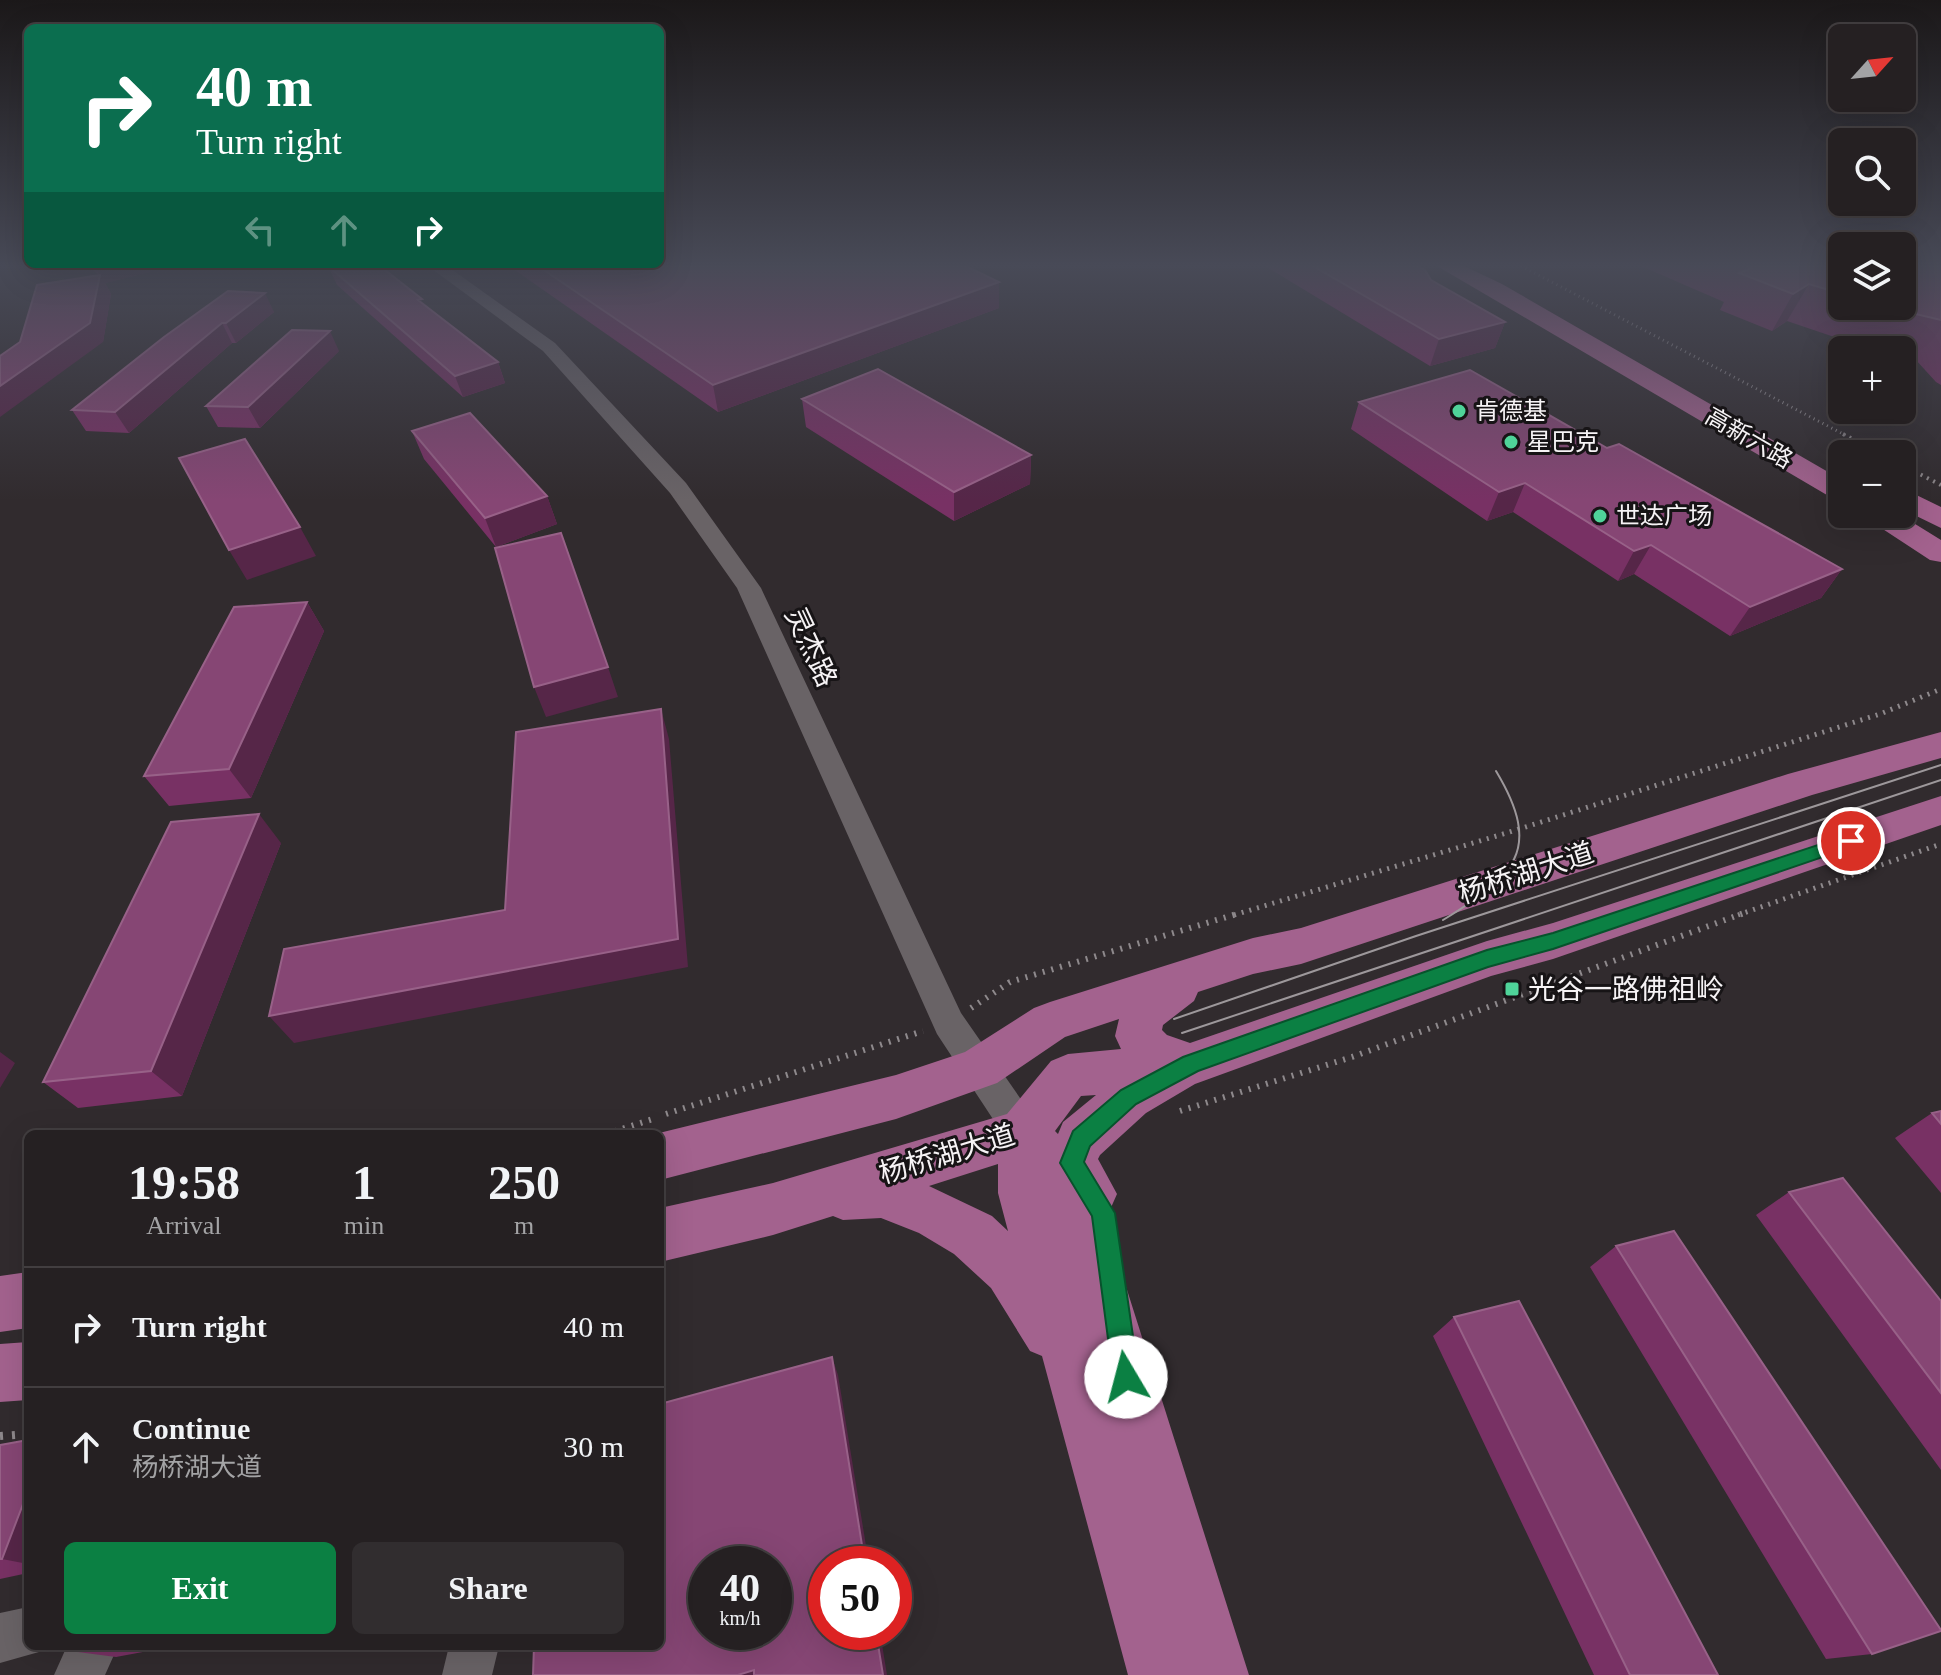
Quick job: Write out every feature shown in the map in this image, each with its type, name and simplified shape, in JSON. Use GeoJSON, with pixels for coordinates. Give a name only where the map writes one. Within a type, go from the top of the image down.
{"type":"FeatureCollection","features":[{"type":"Feature","properties":{"kind":"main road","name":"高新六路"},"geometry":{"type":"LineString","coordinates":[[1589,344],[1828,484]]}},
{"type":"Feature","properties":{"kind":"main road","name":"高新六路"},"geometry":{"type":"LineString","coordinates":[[1624,344],[1828,456]]}},
{"type":"Feature","properties":{"kind":"main road"},"geometry":{"type":"LineString","coordinates":[[1916,505],[1941,519]]}},
{"type":"Feature","properties":{"kind":"main road"},"geometry":{"type":"LineString","coordinates":[[1902,528],[1941,553]]}},
{"type":"Feature","properties":{"kind":"main road"},"geometry":{"type":"LineString","coordinates":[[1908,528],[1941,544]]}},
{"type":"Feature","properties":{"kind":"main road","name":"杨桥湖大道"},"geometry":{"type":"LineString","coordinates":[[664,1155],[896,1097],[980,1068],[1050,1022],[1253,956],[1301,946],[1802,784],[1941,745]]}},
{"type":"Feature","properties":{"kind":"main road","name":"杨桥湖大道"},"geometry":{"type":"LineString","coordinates":[[664,1234],[773,1209],[1023,1133],[1068,1076],[1190,1064],[1487,959],[1553,941],[1941,810]]}},
{"type":"Feature","properties":{"kind":"main road"},"geometry":{"type":"LineString","coordinates":[[1190,1064],[1151,1050],[1138,1036],[1139,1020],[1157,999],[1205,972]]}},
{"type":"Feature","properties":{"kind":"main road"},"geometry":{"type":"LineString","coordinates":[[1162,1675],[1100,1375],[1103,1213],[1071,1163],[1081,1139],[1129,1097],[1190,1064]]}},
{"type":"Feature","properties":{"kind":"main road"},"geometry":{"type":"LineString","coordinates":[[1023,1133],[1024,1193],[1100,1375],[1215,1675]]}},
{"type":"Feature","properties":{"kind":"main road"},"geometry":{"type":"LineString","coordinates":[[811,1197],[881,1193],[936,1214],[973,1235],[1010,1269],[1033,1302],[1100,1375]]}},
{"type":"Feature","properties":{"kind":"main road"},"geometry":{"type":"LineString","coordinates":[[0,1304],[24,1301]]}},
{"type":"Feature","properties":{"kind":"main road"},"geometry":{"type":"LineString","coordinates":[[0,1373],[24,1371]]}},
{"type":"Feature","properties":{"kind":"street","name":"灵杰路"},"geometry":{"type":"LineString","coordinates":[[545,344],[678,488],[749,588],[949,1023],[1023,1133]]}},
{"type":"Feature","properties":{"kind":"street"},"geometry":{"type":"LineString","coordinates":[[0,1638],[24,1633]]}},
{"type":"Feature","properties":{"kind":"street"},"geometry":{"type":"LineString","coordinates":[[79,1675],[91,1650]]}},
{"type":"Feature","properties":{"kind":"street"},"geometry":{"type":"LineString","coordinates":[[467,1675],[473,1650]]}},
{"type":"Feature","properties":{"kind":"path"},"geometry":{"type":"LineString","coordinates":[[1671,344],[1855,440]]}},
{"type":"Feature","properties":{"kind":"path"},"geometry":{"type":"LineString","coordinates":[[1916,472],[1941,485]]}},
{"type":"Feature","properties":{"kind":"path"},"geometry":{"type":"LineString","coordinates":[[618,1130],[949,1023],[1010,982],[1513,831],[1880,714],[1941,689]]}},
{"type":"Feature","properties":{"kind":"path"},"geometry":{"type":"LineString","coordinates":[[1173,1113],[1352,1057],[1806,890],[1941,844]]}},
{"type":"Feature","properties":{"kind":"path"},"geometry":{"type":"LineString","coordinates":[[0,1436],[24,1434]]}},
{"type":"Feature","properties":{"kind":"building"},"geometry":{"type":"Polygon","coordinates":[[[17,344],[60,344],[0,386],[0,356],[17,344]]]}},
{"type":"Feature","properties":{"kind":"building"},"geometry":{"type":"Polygon","coordinates":[[[155,344],[197,344],[115,412],[72,410],[155,344]]]}},
{"type":"Feature","properties":{"kind":"building"},"geometry":{"type":"Polygon","coordinates":[[[276,344],[316,344],[248,407],[206,406],[276,344]]]}},
{"type":"Feature","properties":{"kind":"building"},"geometry":{"type":"Polygon","coordinates":[[[418,344],[475,344],[498,362],[455,376],[418,344]]]}},
{"type":"Feature","properties":{"kind":"building"},"geometry":{"type":"Polygon","coordinates":[[[653,344],[826,344],[713,385],[653,344]]]}},
{"type":"Feature","properties":{"kind":"building"},"geometry":{"type":"Polygon","coordinates":[[[878,369],[1031,455],[954,492],[802,399],[878,369]]]}},
{"type":"Feature","properties":{"kind":"building"},"geometry":{"type":"Polygon","coordinates":[[[1470,370],[1607,448],[1619,444],[1842,569],[1750,607],[1651,545],[1634,551],[1525,483],[1499,492],[1359,402],[1470,370]]]}},
{"type":"Feature","properties":{"kind":"building"},"geometry":{"type":"Polygon","coordinates":[[[470,413],[547,496],[485,518],[412,431],[470,413]]]}},
{"type":"Feature","properties":{"kind":"building"},"geometry":{"type":"Polygon","coordinates":[[[245,439],[300,527],[229,550],[179,458],[245,439]]]}},
{"type":"Feature","properties":{"kind":"building"},"geometry":{"type":"Polygon","coordinates":[[[561,533],[608,667],[534,687],[495,548],[561,533]]]}},
{"type":"Feature","properties":{"kind":"building"},"geometry":{"type":"Polygon","coordinates":[[[307,602],[229,769],[144,776],[234,607],[307,602]]]}},
{"type":"Feature","properties":{"kind":"building"},"geometry":{"type":"Polygon","coordinates":[[[661,709],[678,939],[269,1016],[284,949],[505,910],[516,732],[661,709]]]}},
{"type":"Feature","properties":{"kind":"building"},"geometry":{"type":"Polygon","coordinates":[[[259,814],[151,1071],[43,1082],[171,822],[259,814]]]}},
{"type":"Feature","properties":{"kind":"building"},"geometry":{"type":"Polygon","coordinates":[[[1941,1111],[1941,1124],[1932,1113],[1941,1111]]]}},
{"type":"Feature","properties":{"kind":"building"},"geometry":{"type":"Polygon","coordinates":[[[1843,1178],[1941,1301],[1941,1393],[1789,1192],[1843,1178]]]}},
{"type":"Feature","properties":{"kind":"building"},"geometry":{"type":"Polygon","coordinates":[[[1674,1231],[1941,1631],[1872,1654],[1616,1246],[1674,1231]]]}},
{"type":"Feature","properties":{"kind":"building"},"geometry":{"type":"Polygon","coordinates":[[[1519,1301],[1718,1675],[1630,1675],[1454,1317],[1519,1301]]]}},
{"type":"Feature","properties":{"kind":"building"},"geometry":{"type":"Polygon","coordinates":[[[832,1357],[862,1546],[808,1546],[808,1650],[879,1650],[883,1675],[754,1675],[754,1670],[738,1675],[533,1675],[534,1650],[664,1650],[664,1403],[832,1357]]]}},
{"type":"Feature","properties":{"kind":"building"},"geometry":{"type":"Polygon","coordinates":[[[24,1441],[24,1501],[2,1559],[0,1559],[0,1445],[24,1441]]]}},
{"type":"Feature","properties":{"kind":"tram line"},"geometry":{"type":"LineString","coordinates":[[1174,1019],[1416,936],[1941,765]]}},
{"type":"Feature","properties":{"kind":"tram line"},"geometry":{"type":"LineString","coordinates":[[1443,920],[1488,889],[1504,875],[1514,859],[1519,842],[1518,822],[1496,771]]}},
{"type":"Feature","properties":{"kind":"tram line"},"geometry":{"type":"LineString","coordinates":[[1182,1033],[1941,780]]}},
{"type":"Feature","properties":{"kind":"place","name":"肯德基"},"geometry":{"type":"Point","coordinates":[1459,411]}},
{"type":"Feature","properties":{"kind":"place","name":"星巴克"},"geometry":{"type":"Point","coordinates":[1511,442]}},
{"type":"Feature","properties":{"kind":"place","name":"世达广场"},"geometry":{"type":"Point","coordinates":[1600,516]}},
{"type":"Feature","properties":{"kind":"place","name":"光谷一路佛祖岭"},"geometry":{"type":"Point","coordinates":[1512,989]}},
{"type":"Feature","properties":{"kind":"route"},"geometry":{"type":"LineString","coordinates":[[1126,1377],[1103,1213],[1071,1163],[1081,1139],[1129,1097],[1190,1064],[1318,1018],[1487,959],[1553,941],[1851,841]]}}]}
